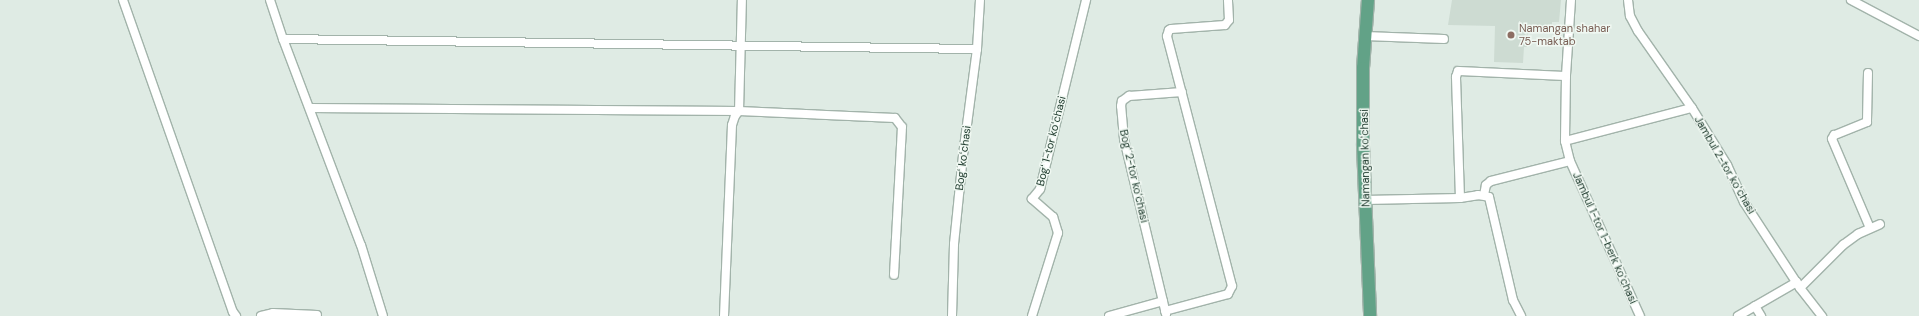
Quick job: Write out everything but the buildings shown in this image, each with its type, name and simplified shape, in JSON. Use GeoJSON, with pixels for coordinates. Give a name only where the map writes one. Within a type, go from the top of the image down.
{"type":"FeatureCollection","features":[{"type":"Feature","properties":{"kind":"main road","name":"Namangan koʻchasi"},"geometry":{"type":"LineString","coordinates":[[1368,0],[1363,68],[1365,200],[1370,316]]}},
{"type":"Feature","properties":{"kind":"street"},"geometry":{"type":"LineString","coordinates":[[123,0],[236,316]]}},
{"type":"Feature","properties":{"kind":"street"},"geometry":{"type":"LineString","coordinates":[[270,0],[283,39],[361,245],[383,316]]}},
{"type":"Feature","properties":{"kind":"street"},"geometry":{"type":"LineString","coordinates":[[724,316],[732,125],[735,116],[739,112],[742,0]]}},
{"type":"Feature","properties":{"kind":"street","name":"Bogʻ koʻchasi"},"geometry":{"type":"LineString","coordinates":[[952,316],[955,236],[963,155],[977,49],[980,0]]}},
{"type":"Feature","properties":{"kind":"street","name":"Bogʻ 1-tor koʻchasi"},"geometry":{"type":"LineString","coordinates":[[1032,316],[1058,233],[1053,217],[1032,199],[1040,189],[1086,0]]}},
{"type":"Feature","properties":{"kind":"street","name":"Bogʻ 2-tor koʻchasi"},"geometry":{"type":"LineString","coordinates":[[1182,92],[1129,96],[1122,101],[1121,106],[1124,139],[1166,313],[1228,294],[1232,286],[1182,92],[1167,36],[1168,30],[1225,25],[1229,20],[1228,0]]}},
{"type":"Feature","properties":{"kind":"street"},"geometry":{"type":"LineString","coordinates":[[1571,0],[1566,76],[1566,141],[1692,108]]}},
{"type":"Feature","properties":{"kind":"street","name":"Jambul 2-tor koʻchasi"},"geometry":{"type":"LineString","coordinates":[[1628,0],[1630,16],[1638,31],[1692,108],[1727,165],[1744,202],[1798,285],[1822,316]]}},
{"type":"Feature","properties":{"kind":"street"},"geometry":{"type":"LineString","coordinates":[[1851,0],[1919,36]]}},
{"type":"Feature","properties":{"kind":"street"},"geometry":{"type":"LineString","coordinates":[[1365,36],[1444,39]]}},
{"type":"Feature","properties":{"kind":"street"},"geometry":{"type":"LineString","coordinates":[[283,39],[977,49]]}},
{"type":"Feature","properties":{"kind":"street"},"geometry":{"type":"LineString","coordinates":[[1460,198],[1456,77],[1458,71],[1566,76]]}},
{"type":"Feature","properties":{"kind":"street"},"geometry":{"type":"LineString","coordinates":[[1868,73],[1867,122],[1834,135],[1832,138],[1870,228]]}},
{"type":"Feature","properties":{"kind":"street"},"geometry":{"type":"LineString","coordinates":[[310,108],[739,112],[890,118],[901,123],[902,127],[894,275]]}},
{"type":"Feature","properties":{"kind":"street","name":"Jambul 1-tor 1-berk koʻchasi"},"geometry":{"type":"LineString","coordinates":[[1566,141],[1570,160],[1640,316]]}},
{"type":"Feature","properties":{"kind":"street"},"geometry":{"type":"LineString","coordinates":[[1484,195],[1486,185],[1491,181],[1570,160]]}},
{"type":"Feature","properties":{"kind":"street"},"geometry":{"type":"LineString","coordinates":[[1365,200],[1460,198],[1484,195],[1489,198],[1513,300],[1521,316]]}},
{"type":"Feature","properties":{"kind":"street"},"geometry":{"type":"LineString","coordinates":[[1738,316],[1798,285],[1843,245],[1870,228],[1880,224]]}},
{"type":"Feature","properties":{"kind":"street"},"geometry":{"type":"LineString","coordinates":[[1109,316],[1163,301]]}},
{"type":"Feature","properties":{"kind":"street"},"geometry":{"type":"LineString","coordinates":[[1755,306],[1761,316]]}},
{"type":"Feature","properties":{"kind":"street"},"geometry":{"type":"LineString","coordinates":[[262,316],[278,313],[318,315]]}},
{"type":"Feature","properties":{"kind":"shaded area","name":"Namangan shahar 75-maktab"},"geometry":{"type":"Polygon","coordinates":[[[1452,0],[1561,0],[1559,22],[1552,22],[1552,28],[1528,28],[1527,47],[1524,47],[1523,63],[1494,62],[1495,26],[1448,25],[1452,0]]]}},
{"type":"Feature","properties":{"kind":"place","name":"Namangan shahar 75-maktab"},"geometry":{"type":"Point","coordinates":[1511,35]}}]}
